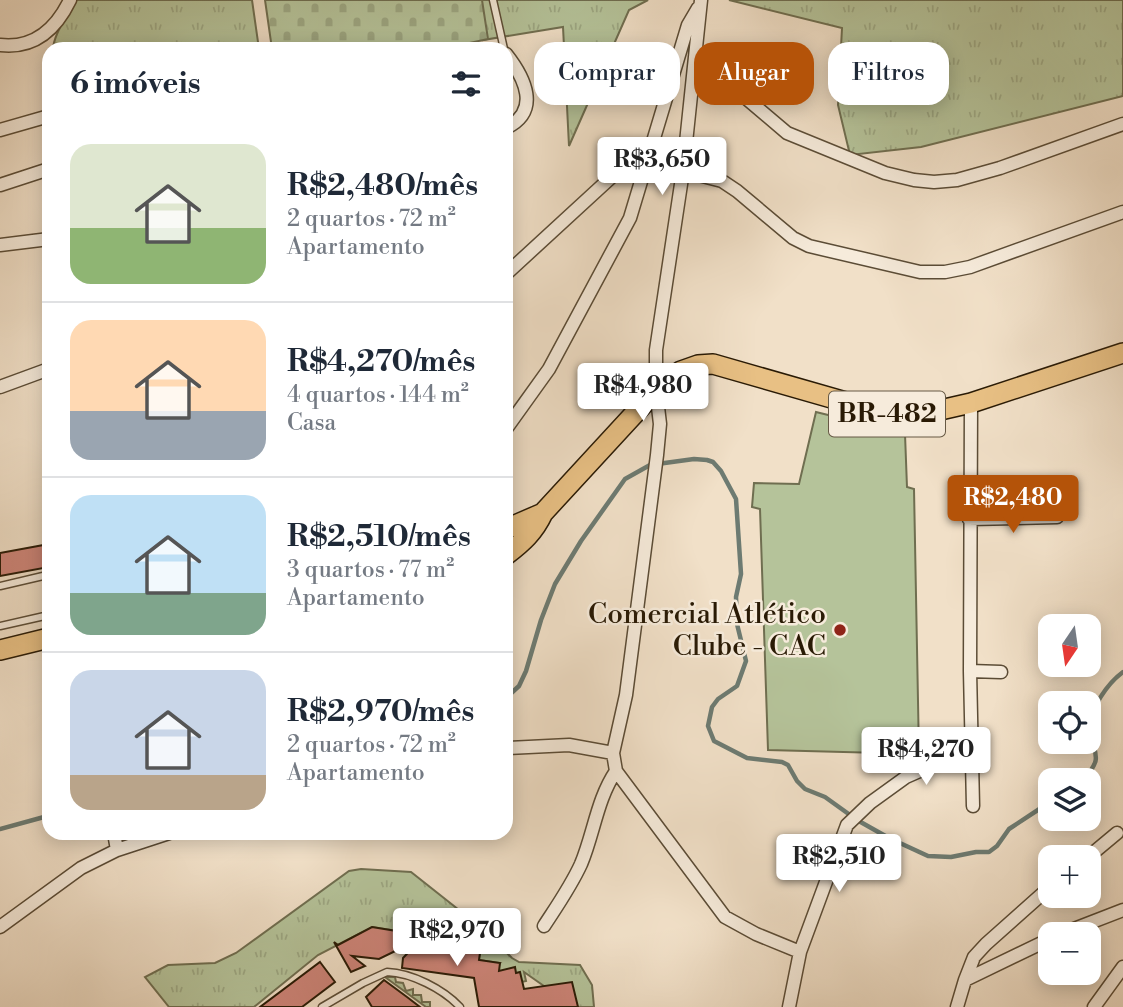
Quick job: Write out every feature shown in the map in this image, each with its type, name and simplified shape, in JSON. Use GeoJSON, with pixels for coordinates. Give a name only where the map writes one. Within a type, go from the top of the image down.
{"type":"FeatureCollection","features":[{"type":"Feature","properties":{"kind":"highway","name":"BR-482"},"geometry":{"type":"LineString","coordinates":[[513,550],[527,539],[543,513],[656,390],[681,371],[713,364],[891,415],[915,416],[971,403],[1123,354]]}},
{"type":"Feature","properties":{"kind":"highway","name":"BR-482"},"geometry":{"type":"LineString","coordinates":[[513,526],[543,513]]}},
{"type":"Feature","properties":{"kind":"highway"},"geometry":{"type":"LineString","coordinates":[[0,650],[42,640]]}},
{"type":"Feature","properties":{"kind":"street"},"geometry":{"type":"LineString","coordinates":[[0,45],[26,44],[44,35],[62,16],[70,0]]}},
{"type":"Feature","properties":{"kind":"street"},"geometry":{"type":"LineString","coordinates":[[697,42],[700,2]]}},
{"type":"Feature","properties":{"kind":"street"},"geometry":{"type":"LineString","coordinates":[[513,419],[549,369],[630,218],[688,25],[700,2]]}},
{"type":"Feature","properties":{"kind":"street"},"geometry":{"type":"LineString","coordinates":[[513,63],[526,91],[527,107],[523,116],[513,123]]}},
{"type":"Feature","properties":{"kind":"street"},"geometry":{"type":"LineString","coordinates":[[694,71],[683,171],[656,351],[656,390],[660,424],[656,470],[625,695],[613,753],[616,771],[726,917],[756,934],[800,952]]}},
{"type":"Feature","properties":{"kind":"street"},"geometry":{"type":"LineString","coordinates":[[754,105],[787,133],[885,173],[934,182],[957,180],[1000,168],[1123,124]]}},
{"type":"Feature","properties":{"kind":"street"},"geometry":{"type":"LineString","coordinates":[[0,130],[42,118]]}},
{"type":"Feature","properties":{"kind":"street"},"geometry":{"type":"LineString","coordinates":[[513,268],[630,160],[650,152]]}},
{"type":"Feature","properties":{"kind":"street"},"geometry":{"type":"LineString","coordinates":[[0,185],[42,171]]}},
{"type":"Feature","properties":{"kind":"street"},"geometry":{"type":"LineString","coordinates":[[683,171],[722,181],[793,238],[809,246],[920,272],[945,272],[970,267],[1123,212]]}},
{"type":"Feature","properties":{"kind":"street"},"geometry":{"type":"LineString","coordinates":[[0,245],[42,240]]}},
{"type":"Feature","properties":{"kind":"street"},"geometry":{"type":"LineString","coordinates":[[0,387],[42,372]]}},
{"type":"Feature","properties":{"kind":"street"},"geometry":{"type":"LineString","coordinates":[[971,403],[969,519],[973,806]]}},
{"type":"Feature","properties":{"kind":"street"},"geometry":{"type":"LineString","coordinates":[[969,519],[1057,517]]}},
{"type":"Feature","properties":{"kind":"street"},"geometry":{"type":"LineString","coordinates":[[970,671],[1001,672]]}},
{"type":"Feature","properties":{"kind":"street"},"geometry":{"type":"LineString","coordinates":[[513,748],[569,745],[613,753]]}},
{"type":"Feature","properties":{"kind":"street"},"geometry":{"type":"LineString","coordinates":[[789,1007],[800,952],[847,825],[870,803],[906,777],[973,752]]}},
{"type":"Feature","properties":{"kind":"street"},"geometry":{"type":"LineString","coordinates":[[544,926],[581,864],[601,801],[616,771]]}},
{"type":"Feature","properties":{"kind":"street"},"geometry":{"type":"LineString","coordinates":[[1101,846],[1117,833]]}},
{"type":"Feature","properties":{"kind":"street"},"geometry":{"type":"LineString","coordinates":[[115,840],[117,850]]}},
{"type":"Feature","properties":{"kind":"street"},"geometry":{"type":"LineString","coordinates":[[0,927],[80,868],[117,850],[148,840]]}},
{"type":"Feature","properties":{"kind":"street"},"geometry":{"type":"LineString","coordinates":[[957,1007],[974,957],[1038,898]]}},
{"type":"Feature","properties":{"kind":"street"},"geometry":{"type":"LineString","coordinates":[[1092,922],[1123,910]]}},
{"type":"Feature","properties":{"kind":"street"},"geometry":{"type":"LineString","coordinates":[[965,980],[1038,945]]}},
{"type":"Feature","properties":{"kind":"street"},"geometry":{"type":"LineString","coordinates":[[1094,1007],[1123,967]]}},
{"type":"Feature","properties":{"kind":"lane"},"geometry":{"type":"LineString","coordinates":[[493,0],[502,42]]}},
{"type":"Feature","properties":{"kind":"lane"},"geometry":{"type":"LineString","coordinates":[[0,586],[42,576]]}},
{"type":"Feature","properties":{"kind":"lane"},"geometry":{"type":"LineString","coordinates":[[0,626],[42,617]]}},
{"type":"Feature","properties":{"kind":"lane"},"geometry":{"type":"LineString","coordinates":[[322,1007],[387,972],[401,974],[430,986],[460,1007]]}},
{"type":"Feature","properties":{"kind":"green space"},"geometry":{"type":"Polygon","coordinates":[[[74,0],[252,0],[258,42],[55,42],[74,0]]]}},
{"type":"Feature","properties":{"kind":"green space"},"geometry":{"type":"Polygon","coordinates":[[[265,0],[482,0],[488,39],[474,42],[271,42],[265,0]]]}},
{"type":"Feature","properties":{"kind":"green space"},"geometry":{"type":"Polygon","coordinates":[[[475,0],[648,0],[629,10],[615,42],[564,42],[563,27],[483,40],[475,0]]]}},
{"type":"Feature","properties":{"kind":"green space"},"geometry":{"type":"Polygon","coordinates":[[[729,0],[1123,0],[1123,96],[921,147],[850,155],[838,105],[949,105],[949,42],[841,42],[842,28],[729,0]]]}},
{"type":"Feature","properties":{"kind":"green space"},"geometry":{"type":"Polygon","coordinates":[[[567,105],[587,105],[569,146],[567,105]]]}},
{"type":"Feature","properties":{"kind":"green space","name":"Comercial Atlético Clube - CAC"},"geometry":{"type":"Polygon","coordinates":[[[816,412],[905,434],[907,487],[914,489],[919,754],[768,750],[760,509],[752,507],[754,483],[799,484],[816,412]]]}},
{"type":"Feature","properties":{"kind":"green space"},"geometry":{"type":"Polygon","coordinates":[[[361,869],[411,872],[483,929],[519,962],[580,965],[592,985],[594,1007],[554,1007],[550,986],[544,986],[524,972],[526,981],[504,986],[486,975],[500,963],[479,960],[480,946],[372,927],[318,955],[254,1007],[169,1007],[145,977],[168,965],[215,963],[236,953],[349,871],[361,869]]]}},
{"type":"Feature","properties":{"kind":"green space"},"geometry":{"type":"Polygon","coordinates":[[[385,977],[395,977],[396,982],[403,983],[406,991],[413,989],[413,995],[421,995],[422,1002],[430,1002],[430,1007],[426,1007],[385,977]]]}},
{"type":"Feature","properties":{"kind":"building"},"geometry":{"type":"Polygon","coordinates":[[[42,545],[42,568],[0,576],[0,553],[42,545]]]}},
{"type":"Feature","properties":{"kind":"building"},"geometry":{"type":"Polygon","coordinates":[[[372,927],[481,946],[479,960],[500,963],[499,971],[515,967],[516,973],[520,972],[524,989],[572,982],[578,1007],[479,1007],[474,978],[402,968],[403,958],[422,938],[379,959],[352,956],[365,966],[351,972],[334,942],[338,945],[372,927]]]}},
{"type":"Feature","properties":{"kind":"building"},"geometry":{"type":"Polygon","coordinates":[[[320,962],[335,982],[302,1007],[260,1007],[320,962]]]}},
{"type":"Feature","properties":{"kind":"building"},"geometry":{"type":"Polygon","coordinates":[[[384,980],[420,1007],[372,1007],[366,997],[384,980]]]}},
{"type":"Feature","properties":{"kind":"waterway"},"geometry":{"type":"LineString","coordinates":[[513,692],[519,686],[526,671],[555,584],[581,541],[625,479],[650,465],[694,459],[707,460],[713,462],[721,471],[736,499],[741,574],[736,597],[737,624],[746,661],[737,686],[718,699],[712,707],[708,726],[714,741],[747,758],[788,765],[805,789],[825,797],[857,820],[889,838],[928,856],[951,857],[989,852],[1009,829],[1038,810]]}},
{"type":"Feature","properties":{"kind":"waterway"},"geometry":{"type":"LineString","coordinates":[[1093,768],[1096,760],[1090,729],[1093,713],[1111,683],[1123,672]]}},
{"type":"Feature","properties":{"kind":"waterway"},"geometry":{"type":"LineString","coordinates":[[0,829],[42,818]]}},
{"type":"Feature","properties":{"kind":"place","name":"Comercial Atlético Clube - CAC"},"geometry":{"type":"Point","coordinates":[840,630]}}]}
